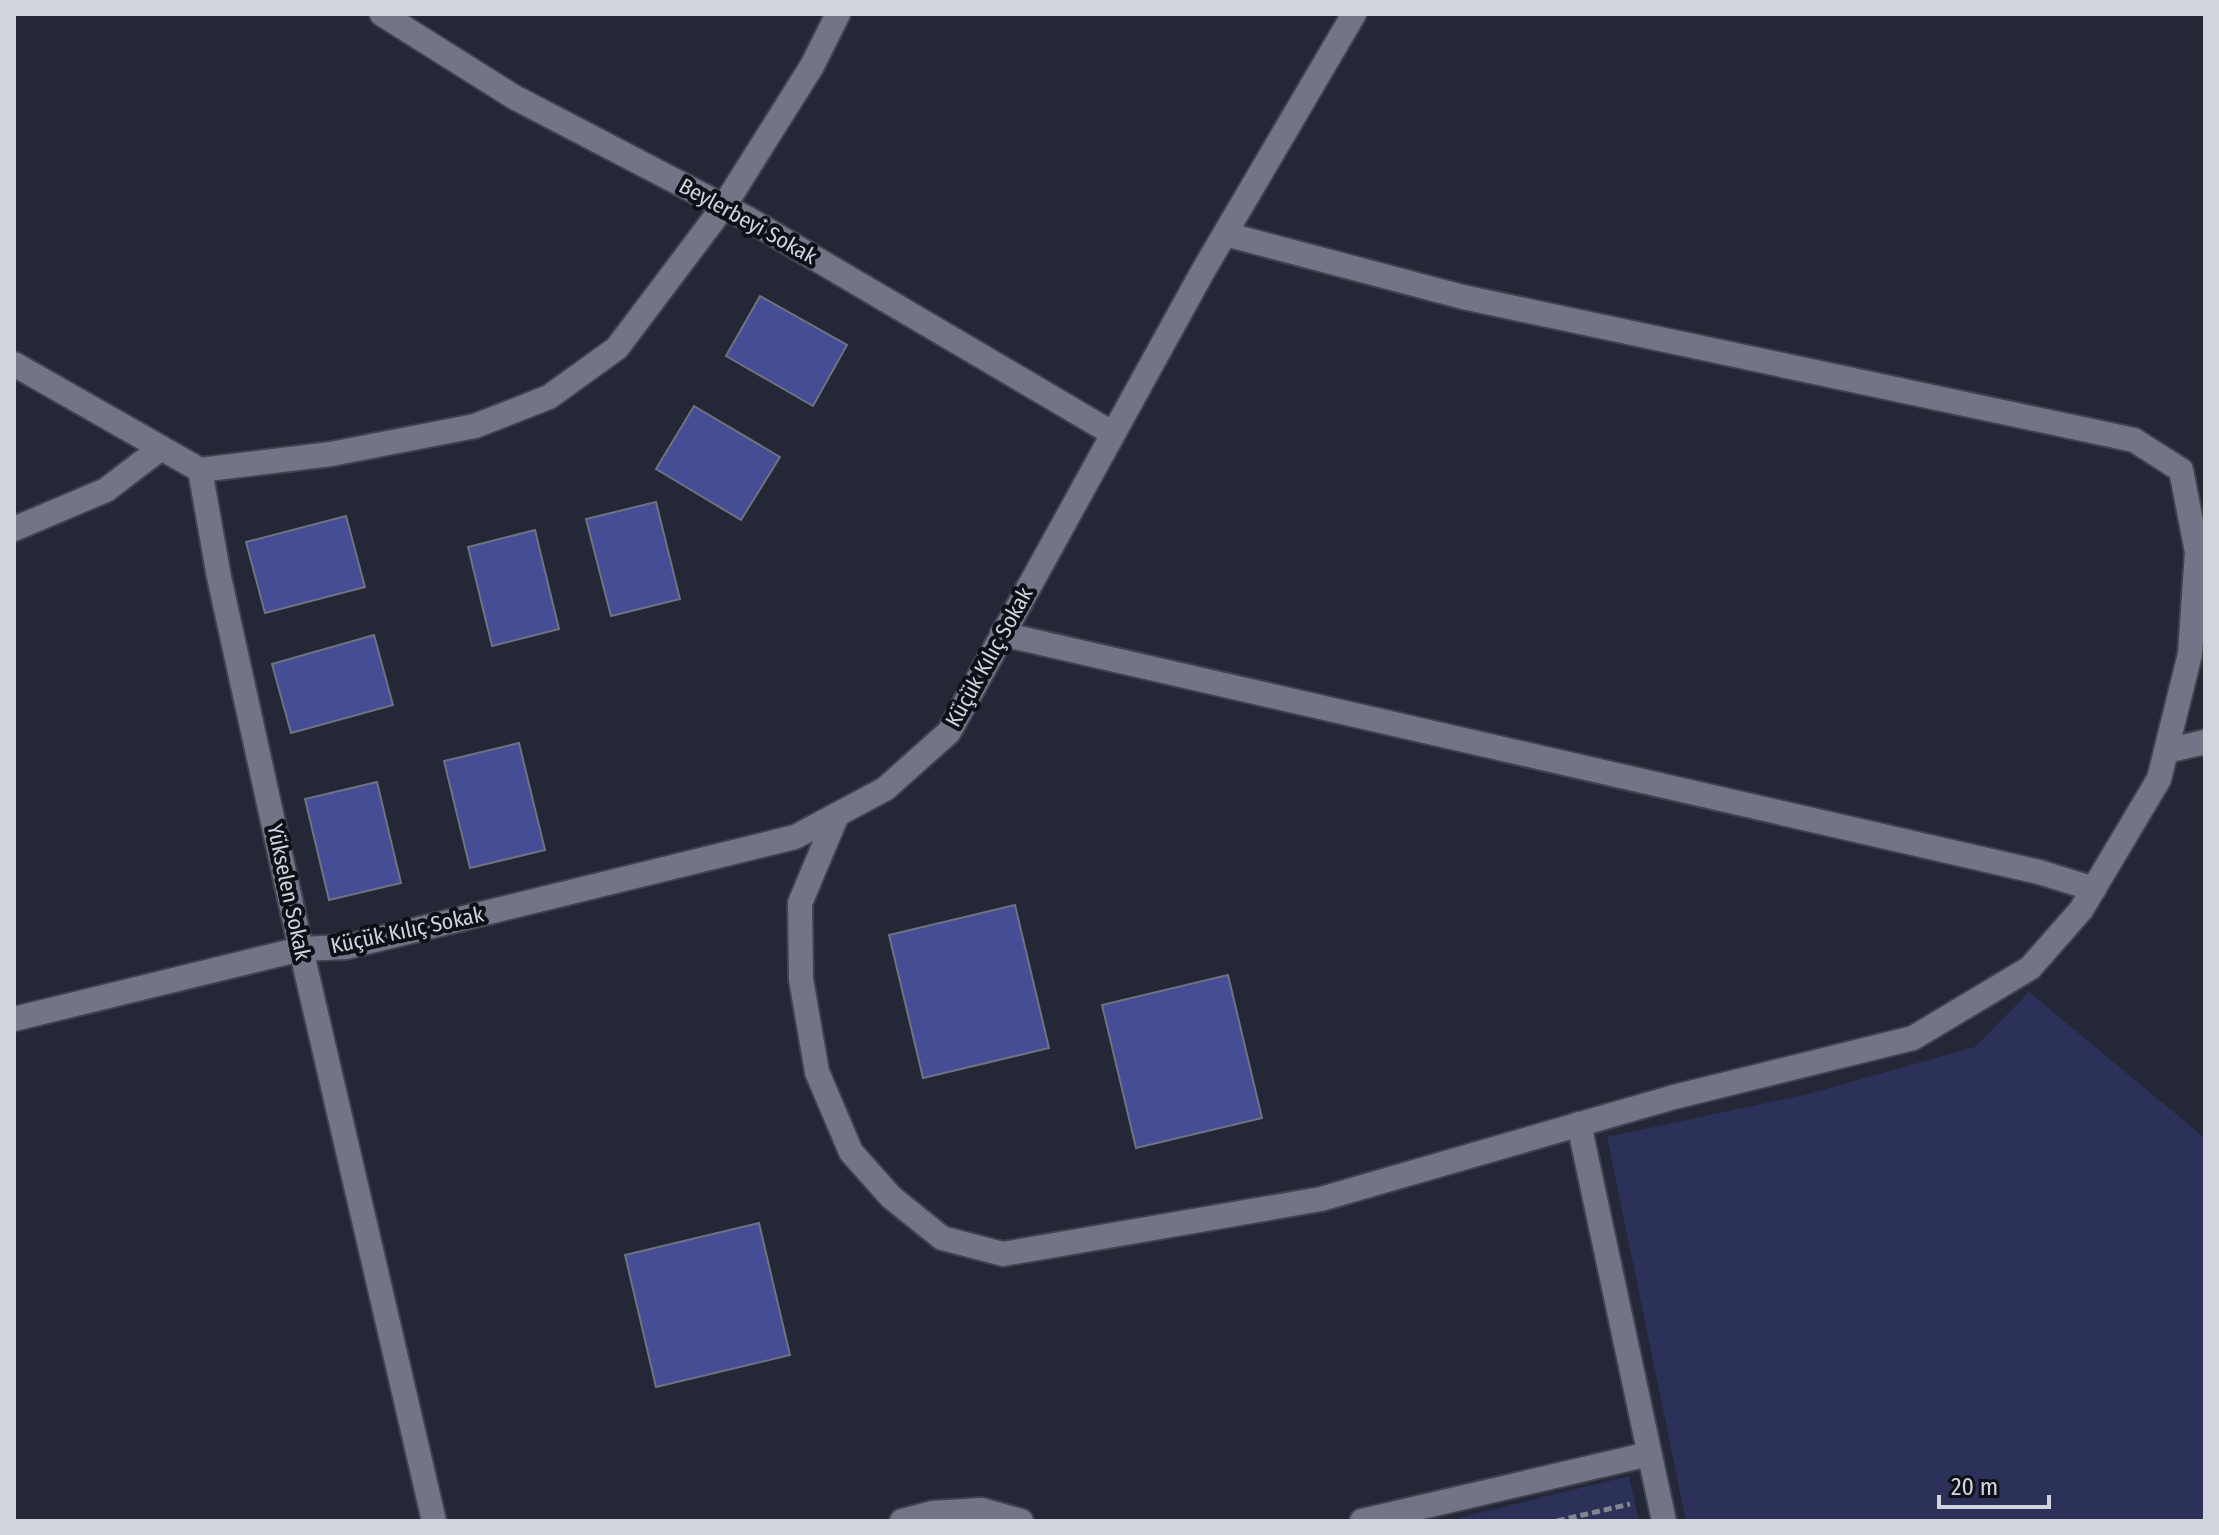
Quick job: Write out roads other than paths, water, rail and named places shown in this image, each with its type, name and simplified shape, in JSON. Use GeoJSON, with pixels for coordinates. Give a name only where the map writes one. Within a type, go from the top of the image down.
{"type":"FeatureCollection","features":[{"type":"Feature","properties":{"kind":"street","name":"Beylerbeyi Sokak"},"geometry":{"type":"LineString","coordinates":[[382,14],[514,97],[724,206],[1112,433]]}},
{"type":"Feature","properties":{"kind":"street"},"geometry":{"type":"LineString","coordinates":[[14,364],[200,470],[331,454],[475,426],[549,397],[617,348],[724,206],[812,66],[838,14]]}},
{"type":"Feature","properties":{"kind":"street","name":"Küçük Kılıç Sokak"},"geometry":{"type":"LineString","coordinates":[[14,1019],[301,949],[346,947],[795,837],[885,789],[949,732],[1112,433],[1354,14]]}},
{"type":"Feature","properties":{"kind":"street"},"geometry":{"type":"LineString","coordinates":[[837,815],[800,903],[801,979],[817,1072],[851,1152],[891,1197],[942,1238],[1003,1254],[1321,1199],[1674,1097],[1913,1038],[2030,968],[2081,910],[2159,779],[2190,654],[2197,552],[2181,470],[2134,440],[1463,297],[1225,234]]}},
{"type":"Feature","properties":{"kind":"street"},"geometry":{"type":"LineString","coordinates":[[14,529],[106,490],[161,448]]}},
{"type":"Feature","properties":{"kind":"street","name":"Yükselen Sokak"},"geometry":{"type":"LineString","coordinates":[[200,470],[219,577],[301,949],[434,1521]]}},
{"type":"Feature","properties":{"kind":"street"},"geometry":{"type":"LineString","coordinates":[[1002,634],[2024,868],[2094,889]]}},
{"type":"Feature","properties":{"kind":"street"},"geometry":{"type":"LineString","coordinates":[[2166,751],[2205,742]]}},
{"type":"Feature","properties":{"kind":"street"},"geometry":{"type":"LineString","coordinates":[[1579,1124],[1661,1509]]}},
{"type":"Feature","properties":{"kind":"street"},"geometry":{"type":"LineString","coordinates":[[1362,1521],[1649,1454]]}},
{"type":"Feature","properties":{"kind":"street"},"geometry":{"type":"LineString","coordinates":[[902,1521],[932,1513],[982,1510],[1021,1521]]}}]}
